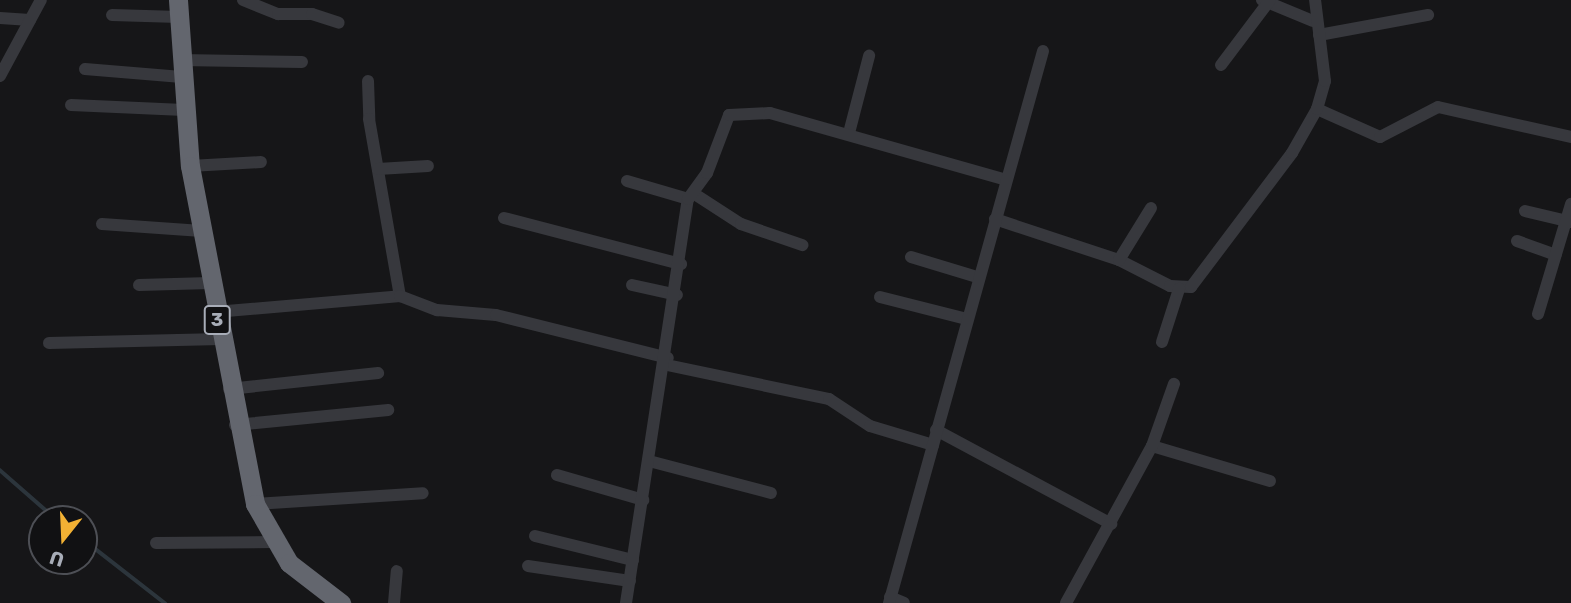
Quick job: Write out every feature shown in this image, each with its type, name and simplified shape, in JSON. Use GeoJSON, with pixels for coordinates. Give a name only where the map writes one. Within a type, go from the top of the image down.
{"type":"FeatureCollection","features":[{"type":"Feature","properties":{"kind":"highway","name":"3"},"geometry":{"type":"LineString","coordinates":[[178,9],[190,166],[235,425],[255,504],[273,542],[307,580],[341,603]]}},
{"type":"Feature","properties":{"kind":"street"},"geometry":{"type":"LineString","coordinates":[[0,76],[41,0]]}},
{"type":"Feature","properties":{"kind":"street"},"geometry":{"type":"LineString","coordinates":[[243,0],[278,14],[312,14],[339,23]]}},
{"type":"Feature","properties":{"kind":"street"},"geometry":{"type":"LineString","coordinates":[[995,219],[1119,260],[1179,289],[1195,283],[1292,153],[1317,109],[1325,81],[1319,35],[1313,21],[1315,0]]}},
{"type":"Feature","properties":{"kind":"street"},"geometry":{"type":"LineString","coordinates":[[1221,65],[1266,1],[1313,21]]}},
{"type":"Feature","properties":{"kind":"street"},"geometry":{"type":"LineString","coordinates":[[112,15],[178,9]]}},
{"type":"Feature","properties":{"kind":"street"},"geometry":{"type":"LineString","coordinates":[[1319,35],[1428,15]]}},
{"type":"Feature","properties":{"kind":"street"},"geometry":{"type":"LineString","coordinates":[[0,18],[30,20]]}},
{"type":"Feature","properties":{"kind":"street"},"geometry":{"type":"LineString","coordinates":[[904,603],[889,600],[1006,180],[1016,166],[1043,51]]}},
{"type":"Feature","properties":{"kind":"street"},"geometry":{"type":"LineString","coordinates":[[849,133],[869,56]]}},
{"type":"Feature","properties":{"kind":"street"},"geometry":{"type":"LineString","coordinates":[[85,69],[302,62]]}},
{"type":"Feature","properties":{"kind":"street"},"geometry":{"type":"LineString","coordinates":[[368,81],[378,169],[400,296]]}},
{"type":"Feature","properties":{"kind":"street"},"geometry":{"type":"LineString","coordinates":[[71,105],[184,110]]}},
{"type":"Feature","properties":{"kind":"street"},"geometry":{"type":"LineString","coordinates":[[1317,109],[1380,136],[1438,107],[1571,136]]}},
{"type":"Feature","properties":{"kind":"street"},"geometry":{"type":"LineString","coordinates":[[626,603],[667,361],[690,196],[726,121],[736,111],[770,113],[849,133],[1006,180]]}},
{"type":"Feature","properties":{"kind":"street"},"geometry":{"type":"LineString","coordinates":[[190,166],[261,162]]}},
{"type":"Feature","properties":{"kind":"street"},"geometry":{"type":"LineString","coordinates":[[378,169],[428,166]]}},
{"type":"Feature","properties":{"kind":"street"},"geometry":{"type":"LineString","coordinates":[[627,181],[690,196],[741,224],[802,244]]}},
{"type":"Feature","properties":{"kind":"street"},"geometry":{"type":"LineString","coordinates":[[1538,314],[1569,222],[1571,204]]}},
{"type":"Feature","properties":{"kind":"street"},"geometry":{"type":"LineString","coordinates":[[1119,260],[1151,208]]}},
{"type":"Feature","properties":{"kind":"street"},"geometry":{"type":"LineString","coordinates":[[1525,211],[1569,222]]}},
{"type":"Feature","properties":{"kind":"street"},"geometry":{"type":"LineString","coordinates":[[504,218],[681,264]]}},
{"type":"Feature","properties":{"kind":"street"},"geometry":{"type":"LineString","coordinates":[[102,225],[202,231]]}},
{"type":"Feature","properties":{"kind":"street"},"geometry":{"type":"LineString","coordinates":[[1517,241],[1556,255]]}},
{"type":"Feature","properties":{"kind":"street"},"geometry":{"type":"LineString","coordinates":[[911,257],[978,277]]}},
{"type":"Feature","properties":{"kind":"street"},"geometry":{"type":"LineString","coordinates":[[139,285],[210,283]]}},
{"type":"Feature","properties":{"kind":"street"},"geometry":{"type":"LineString","coordinates":[[632,285],[677,295]]}},
{"type":"Feature","properties":{"kind":"street"},"geometry":{"type":"LineString","coordinates":[[1162,342],[1179,289]]}},
{"type":"Feature","properties":{"kind":"street"},"geometry":{"type":"LineString","coordinates":[[215,312],[400,296],[437,310],[496,314],[667,361],[829,399],[870,426],[933,445]]}},
{"type":"Feature","properties":{"kind":"street"},"geometry":{"type":"LineString","coordinates":[[880,297],[967,319]]}},
{"type":"Feature","properties":{"kind":"street"},"geometry":{"type":"LineString","coordinates":[[48,343],[221,339]]}},
{"type":"Feature","properties":{"kind":"street"},"geometry":{"type":"LineString","coordinates":[[229,388],[378,373]]}},
{"type":"Feature","properties":{"kind":"street"},"geometry":{"type":"LineString","coordinates":[[1066,603],[1152,446],[1174,384]]}},
{"type":"Feature","properties":{"kind":"street"},"geometry":{"type":"LineString","coordinates":[[235,425],[388,410]]}},
{"type":"Feature","properties":{"kind":"street"},"geometry":{"type":"LineString","coordinates":[[936,430],[1111,524]]}},
{"type":"Feature","properties":{"kind":"street"},"geometry":{"type":"LineString","coordinates":[[1152,446],[1270,481]]}},
{"type":"Feature","properties":{"kind":"street"},"geometry":{"type":"LineString","coordinates":[[649,461],[771,493]]}},
{"type":"Feature","properties":{"kind":"street"},"geometry":{"type":"LineString","coordinates":[[557,475],[643,500]]}},
{"type":"Feature","properties":{"kind":"street"},"geometry":{"type":"LineString","coordinates":[[255,504],[423,493]]}},
{"type":"Feature","properties":{"kind":"street"},"geometry":{"type":"LineString","coordinates":[[535,536],[633,560]]}},
{"type":"Feature","properties":{"kind":"street"},"geometry":{"type":"LineString","coordinates":[[156,543],[273,542]]}},
{"type":"Feature","properties":{"kind":"street"},"geometry":{"type":"LineString","coordinates":[[528,566],[629,581]]}},
{"type":"Feature","properties":{"kind":"street"},"geometry":{"type":"LineString","coordinates":[[394,603],[397,571]]}},
{"type":"Feature","properties":{"kind":"waterway"},"geometry":{"type":"LineString","coordinates":[[0,470],[40,505]]}},
{"type":"Feature","properties":{"kind":"waterway"},"geometry":{"type":"LineString","coordinates":[[98,551],[165,603]]}}]}
